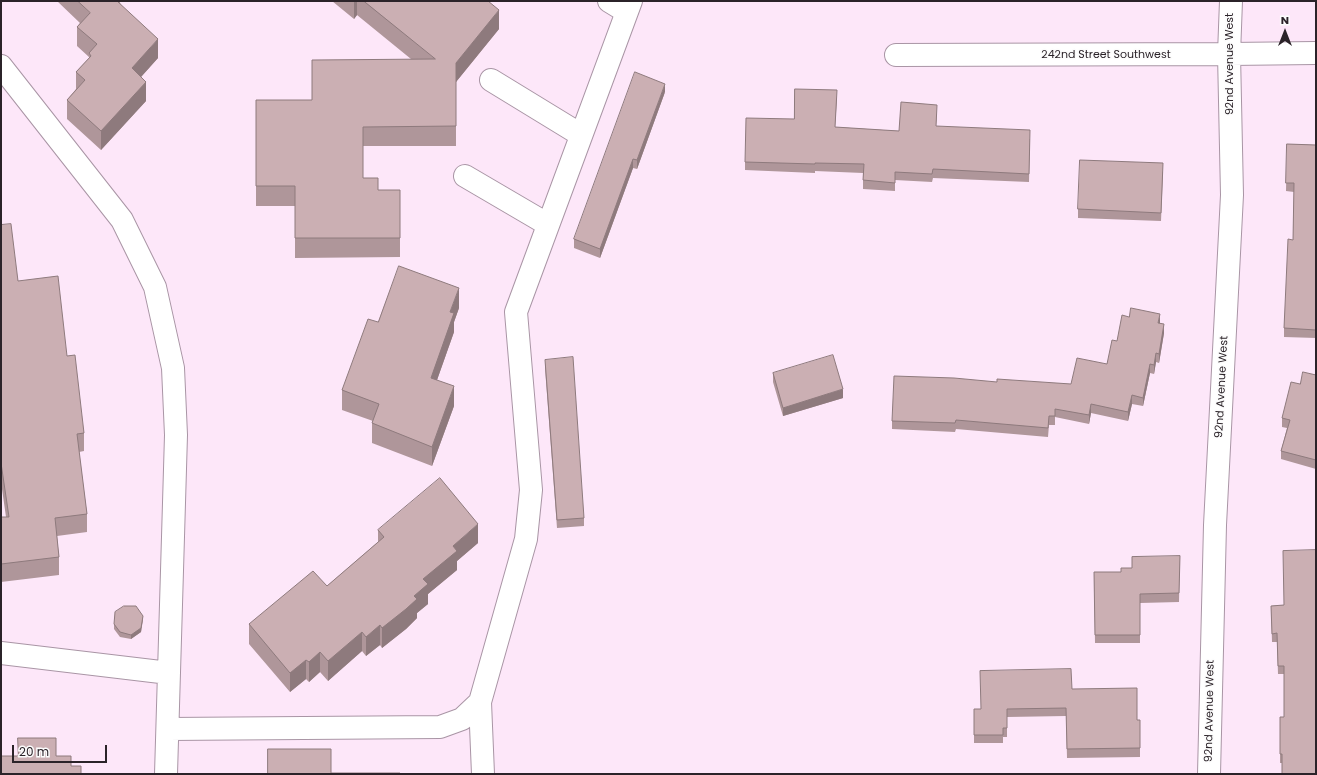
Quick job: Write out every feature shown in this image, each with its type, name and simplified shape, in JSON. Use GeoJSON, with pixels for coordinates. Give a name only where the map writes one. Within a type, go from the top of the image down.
{"type":"FeatureCollection","features":[{"type":"Feature","properties":{"kind":"street","name":"92nd Avenue West"},"geometry":{"type":"LineString","coordinates":[[1209,774],[1215,525],[1232,195],[1228,54],[1231,1]]}},
{"type":"Feature","properties":{"kind":"street"},"geometry":{"type":"LineString","coordinates":[[483,774],[480,702],[526,539],[531,490],[516,312],[581,135],[622,5]]}},
{"type":"Feature","properties":{"kind":"street","name":"242nd Street Southwest"},"geometry":{"type":"LineString","coordinates":[[896,55],[1316,53]]}},
{"type":"Feature","properties":{"kind":"street"},"geometry":{"type":"LineString","coordinates":[[1,66],[122,220],[155,287],[173,368],[176,435],[166,774]]}},
{"type":"Feature","properties":{"kind":"street"},"geometry":{"type":"LineString","coordinates":[[491,80],[581,135]]}},
{"type":"Feature","properties":{"kind":"street"},"geometry":{"type":"LineString","coordinates":[[466,176],[548,224]]}},
{"type":"Feature","properties":{"kind":"street"},"geometry":{"type":"LineString","coordinates":[[1,653],[169,673]]}},
{"type":"Feature","properties":{"kind":"street"},"geometry":{"type":"LineString","coordinates":[[168,729],[440,727],[462,719],[480,702]]}},
{"type":"Feature","properties":{"kind":"building"},"geometry":{"type":"Polygon","coordinates":[[[78,1],[117,1],[158,39],[132,68],[146,82],[101,131],[67,100],[85,80],[76,72],[91,56],[89,53],[97,44],[77,27],[90,13],[78,1]]]}},
{"type":"Feature","properties":{"kind":"building"},"geometry":{"type":"Polygon","coordinates":[[[364,1],[488,1],[499,10],[456,63],[456,126],[363,127],[363,178],[378,178],[378,190],[400,190],[400,238],[295,238],[295,186],[256,186],[256,100],[312,100],[312,60],[435,59],[364,1]]]}},
{"type":"Feature","properties":{"kind":"building"},"geometry":{"type":"Polygon","coordinates":[[[635,72],[665,84],[637,160],[633,159],[600,249],[574,239],[635,72]]]}},
{"type":"Feature","properties":{"kind":"building"},"geometry":{"type":"Polygon","coordinates":[[[795,89],[837,90],[835,127],[899,131],[901,102],[937,105],[936,126],[1030,130],[1029,174],[933,169],[932,174],[895,172],[895,183],[863,180],[864,164],[745,162],[746,118],[794,119],[795,89]]]}},
{"type":"Feature","properties":{"kind":"building"},"geometry":{"type":"Polygon","coordinates":[[[1287,144],[1316,145],[1316,330],[1284,328],[1288,239],[1293,240],[1294,183],[1286,183],[1287,144]]]}},
{"type":"Feature","properties":{"kind":"building"},"geometry":{"type":"Polygon","coordinates":[[[1080,160],[1163,163],[1161,213],[1078,209],[1080,160]]]}},
{"type":"Feature","properties":{"kind":"building"},"geometry":{"type":"Polygon","coordinates":[[[11,224],[18,281],[58,276],[67,356],[75,355],[84,433],[77,434],[87,514],[55,518],[59,557],[1,564],[1,517],[9,517],[1,463],[1,225],[11,224]]]}},
{"type":"Feature","properties":{"kind":"building"},"geometry":{"type":"Polygon","coordinates":[[[399,266],[459,288],[450,312],[454,313],[431,378],[454,386],[432,447],[372,423],[379,404],[342,390],[368,319],[378,322],[399,266]]]}},
{"type":"Feature","properties":{"kind":"building"},"geometry":{"type":"Polygon","coordinates":[[[1131,308],[1160,314],[1158,323],[1164,324],[1159,354],[1156,353],[1154,365],[1150,364],[1143,398],[1132,395],[1128,412],[1091,404],[1089,415],[1055,409],[1055,416],[1049,416],[1048,428],[956,420],[955,423],[892,421],[894,376],[954,378],[997,382],[997,379],[1071,384],[1077,358],[1107,364],[1112,340],[1117,341],[1122,315],[1129,317],[1131,308]]]}},
{"type":"Feature","properties":{"kind":"building"},"geometry":{"type":"Polygon","coordinates":[[[833,355],[843,389],[783,408],[773,373],[833,355]]]}},
{"type":"Feature","properties":{"kind":"building"},"geometry":{"type":"Polygon","coordinates":[[[573,357],[584,518],[557,520],[545,360],[573,357]]]}},
{"type":"Feature","properties":{"kind":"building"},"geometry":{"type":"Polygon","coordinates":[[[1303,372],[1316,375],[1316,460],[1281,451],[1290,420],[1282,418],[1291,382],[1300,384],[1303,372]]]}},
{"type":"Feature","properties":{"kind":"building"},"geometry":{"type":"Polygon","coordinates":[[[440,478],[478,524],[453,546],[457,551],[423,579],[428,584],[414,596],[417,599],[406,609],[382,628],[380,625],[366,637],[362,632],[328,661],[320,652],[309,662],[306,660],[290,673],[249,624],[313,571],[327,586],[384,537],[378,530],[440,478]]]}},
{"type":"Feature","properties":{"kind":"building"},"geometry":{"type":"Polygon","coordinates":[[[1316,550],[1316,774],[1282,774],[1282,754],[1280,754],[1280,717],[1284,717],[1284,666],[1278,666],[1277,633],[1272,634],[1271,606],[1284,605],[1283,551],[1316,550]]]}},
{"type":"Feature","properties":{"kind":"building"},"geometry":{"type":"Polygon","coordinates":[[[1180,556],[1179,593],[1140,594],[1140,635],[1095,635],[1094,572],[1121,572],[1121,568],[1132,568],[1132,557],[1180,556]]]}},
{"type":"Feature","properties":{"kind":"building"},"geometry":{"type":"Polygon","coordinates":[[[124,606],[136,606],[143,616],[141,628],[131,635],[120,632],[114,624],[115,612],[124,606]]]}},
{"type":"Feature","properties":{"kind":"building"},"geometry":{"type":"Polygon","coordinates":[[[1071,669],[1072,689],[1137,688],[1137,720],[1140,720],[1140,748],[1067,749],[1066,708],[1007,709],[1007,728],[1003,728],[1003,735],[974,735],[974,709],[981,709],[980,671],[1071,669]]]}},
{"type":"Feature","properties":{"kind":"building"},"geometry":{"type":"Polygon","coordinates":[[[18,738],[56,738],[56,756],[71,756],[71,766],[81,766],[81,774],[1,774],[1,756],[18,756],[18,738]]]}},
{"type":"Feature","properties":{"kind":"building"},"geometry":{"type":"Polygon","coordinates":[[[268,749],[331,749],[331,773],[400,774],[268,774],[268,749]]]}}]}
